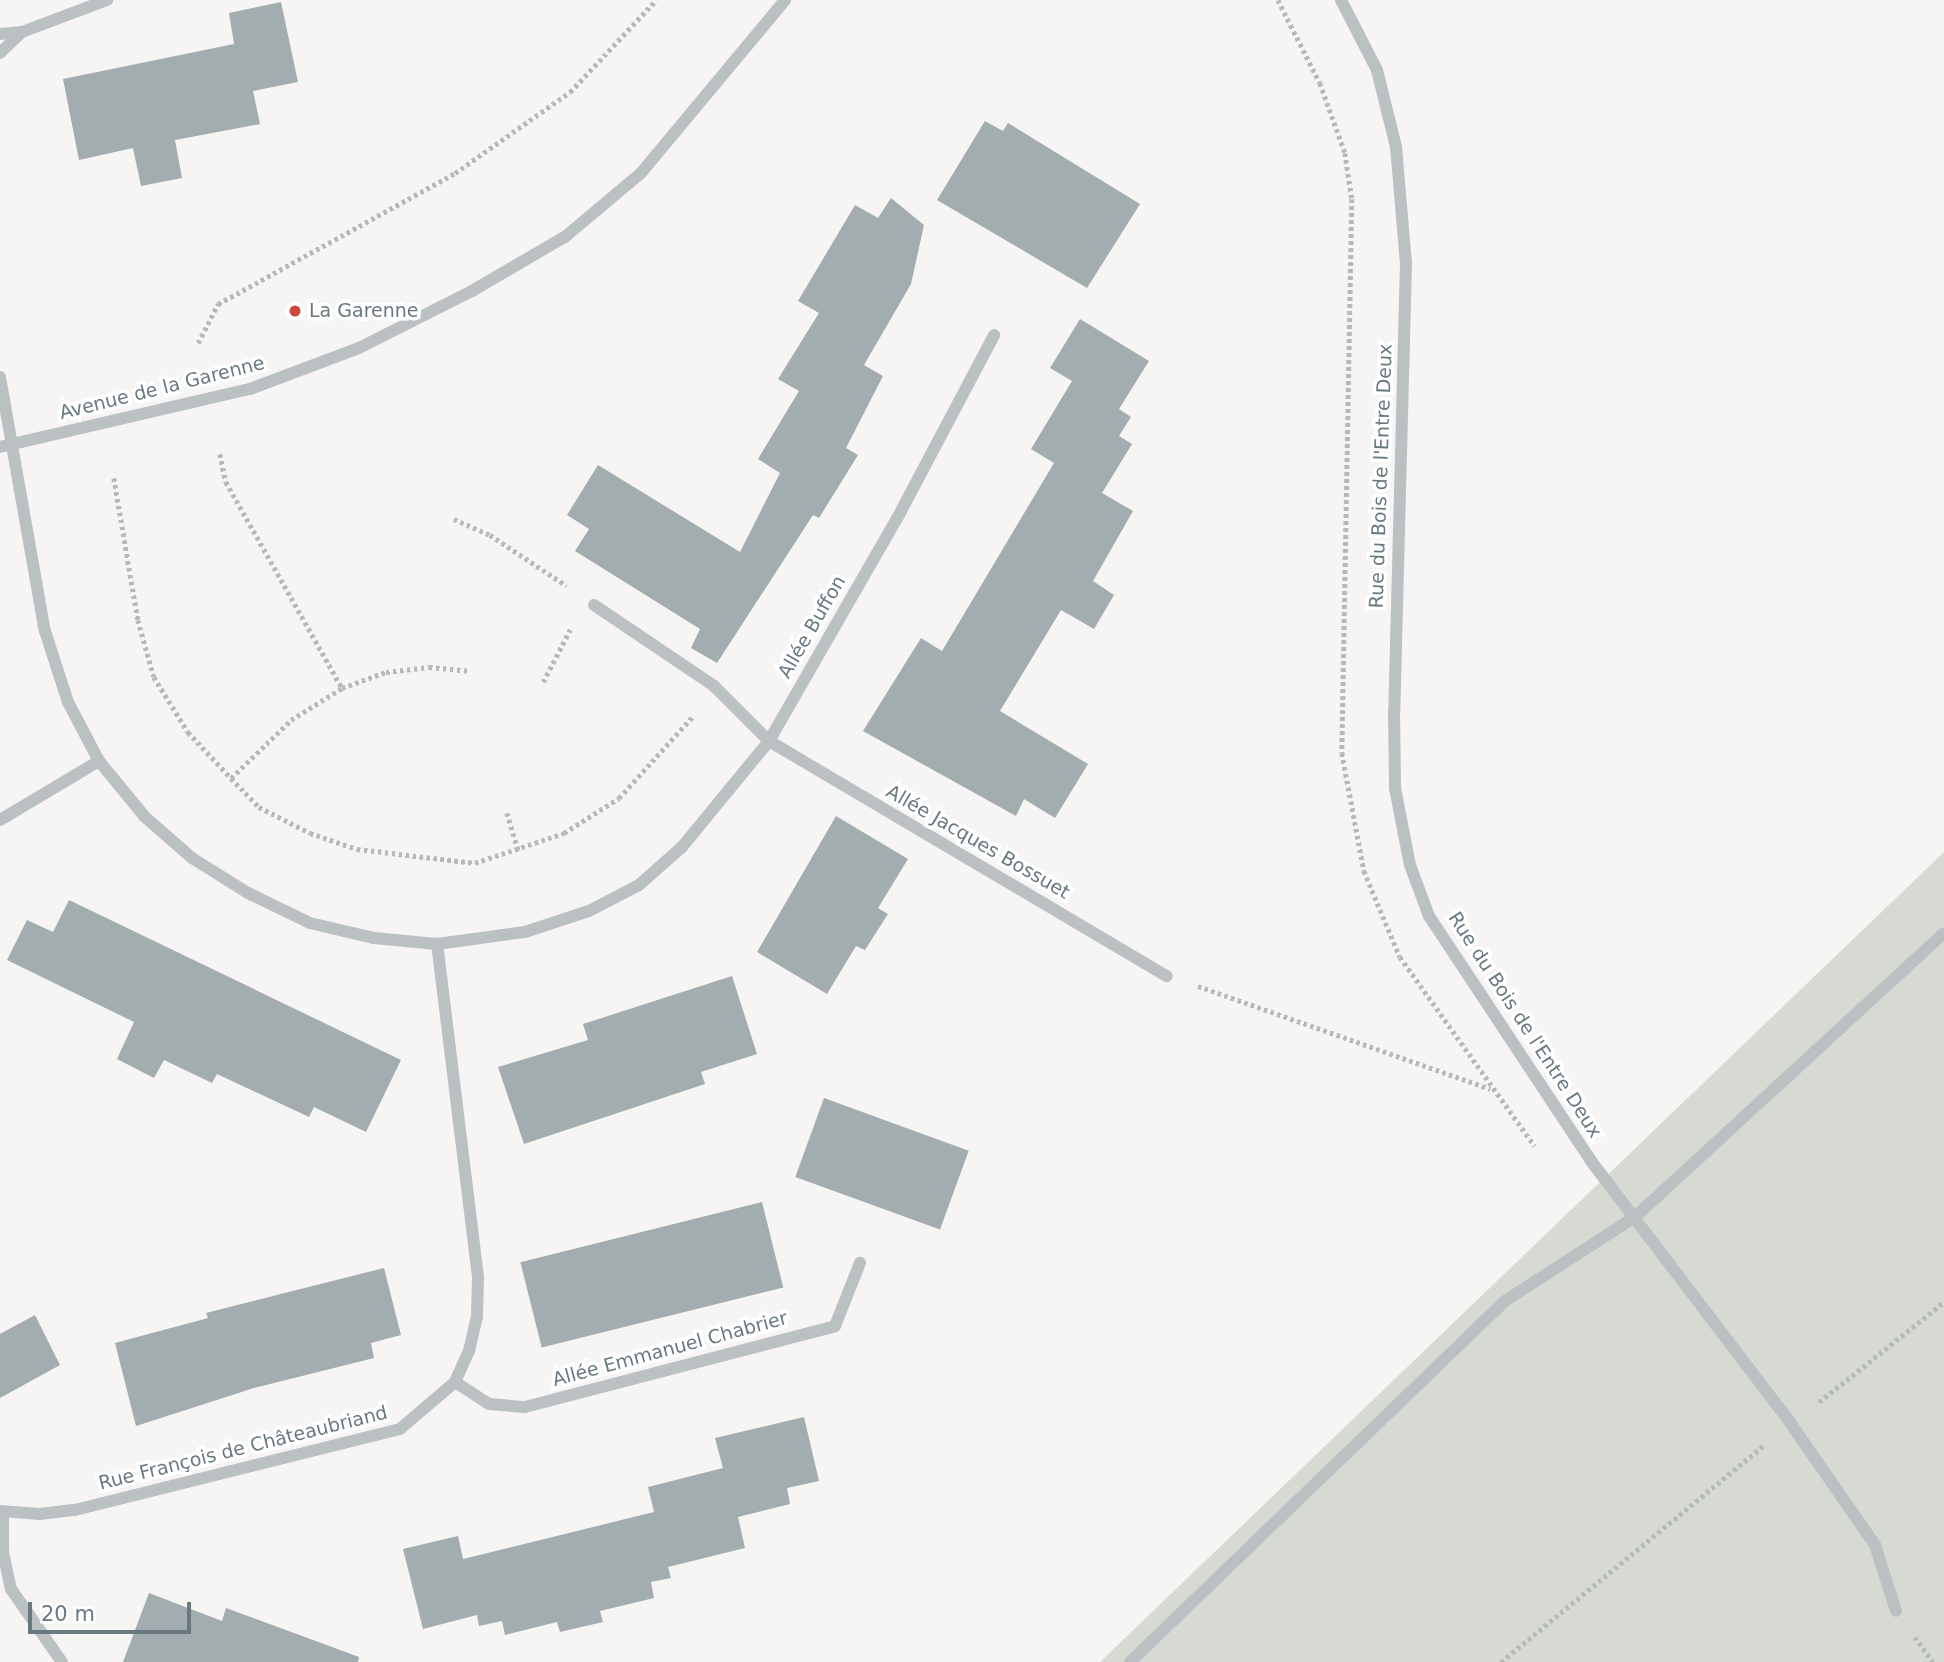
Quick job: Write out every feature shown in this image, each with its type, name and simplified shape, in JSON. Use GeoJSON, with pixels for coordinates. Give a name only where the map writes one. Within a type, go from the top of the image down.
{"type":"FeatureCollection","features":[{"type":"Feature","properties":{"kind":"street"},"geometry":{"type":"LineString","coordinates":[[0,34],[22,32],[107,0]]}},
{"type":"Feature","properties":{"kind":"street","name":"Avenue de la Garenne"},"geometry":{"type":"LineString","coordinates":[[0,447],[250,389],[359,348],[472,291],[566,236],[641,173],[785,0]]}},
{"type":"Feature","properties":{"kind":"street","name":"Rue du Bois de l'Entre Deux"},"geometry":{"type":"LineString","coordinates":[[1341,0],[1377,69],[1396,147],[1406,263],[1395,788],[1410,865],[1429,916],[1591,1161],[1791,1424],[1875,1545],[1896,1611]]}},
{"type":"Feature","properties":{"kind":"street"},"geometry":{"type":"LineString","coordinates":[[0,54],[22,32]]}},
{"type":"Feature","properties":{"kind":"street","name":"Allée Buffon"},"geometry":{"type":"LineString","coordinates":[[769,741],[901,511],[994,335]]}},
{"type":"Feature","properties":{"kind":"street"},"geometry":{"type":"LineString","coordinates":[[0,377],[46,631],[68,702],[99,761],[164,833],[192,858],[248,893],[310,923],[373,938],[436,944],[525,932],[589,911],[639,885],[723,803],[769,741],[714,686],[594,604]]}},
{"type":"Feature","properties":{"kind":"street","name":"Allée Jacques Bossuet"},"geometry":{"type":"LineString","coordinates":[[769,741],[1167,976]]}},
{"type":"Feature","properties":{"kind":"street"},"geometry":{"type":"LineString","coordinates":[[0,820],[99,761]]}},
{"type":"Feature","properties":{"kind":"street"},"geometry":{"type":"LineString","coordinates":[[1130,1662],[1505,1301],[1635,1217],[1943,934]]}},
{"type":"Feature","properties":{"kind":"street","name":"Rue François de Châteaubriand"},"geometry":{"type":"LineString","coordinates":[[2,1512],[75,1510],[400,1429],[455,1382],[469,1351],[477,1317],[478,1277],[436,944]]}},
{"type":"Feature","properties":{"kind":"street","name":"Allée Emmanuel Chabrier"},"geometry":{"type":"LineString","coordinates":[[455,1382],[489,1404],[525,1407],[835,1326],[860,1263]]}},
{"type":"Feature","properties":{"kind":"street"},"geometry":{"type":"LineString","coordinates":[[2,1512],[3,1552],[11,1589],[62,1662]]}},
{"type":"Feature","properties":{"kind":"path"},"geometry":{"type":"LineString","coordinates":[[198,343],[218,304],[455,173],[570,92],[656,0]]}},
{"type":"Feature","properties":{"kind":"path"},"geometry":{"type":"LineString","coordinates":[[220,454],[226,482],[342,688]]}},
{"type":"Feature","properties":{"kind":"path"},"geometry":{"type":"LineString","coordinates":[[114,478],[138,620],[154,677],[188,732],[231,778],[260,807],[310,833],[357,849],[475,863],[518,850],[564,833],[619,798],[673,742],[714,686]]}},
{"type":"Feature","properties":{"kind":"path"},"geometry":{"type":"LineString","coordinates":[[454,519],[490,535],[594,604],[562,638],[542,681]]}},
{"type":"Feature","properties":{"kind":"path"},"geometry":{"type":"LineString","coordinates":[[231,778],[291,720],[342,688],[397,671],[429,667],[471,671]]}},
{"type":"Feature","properties":{"kind":"path"},"geometry":{"type":"LineString","coordinates":[[507,813],[518,850]]}},
{"type":"Feature","properties":{"kind":"path"},"geometry":{"type":"LineString","coordinates":[[1167,976],[1491,1089]]}},
{"type":"Feature","properties":{"kind":"path"},"geometry":{"type":"LineString","coordinates":[[1501,1662],[1944,1302]]}},
{"type":"Feature","properties":{"kind":"shaded area"},"geometry":{"type":"Polygon","coordinates":[[[1944,852],[1944,1662],[1100,1662],[1944,852]]]}},
{"type":"Feature","properties":{"kind":"building"},"geometry":{"type":"Polygon","coordinates":[[[281,2],[298,82],[253,91],[260,124],[175,140],[182,178],[141,186],[133,148],[79,160],[63,79],[234,44],[229,13],[281,2]]]}},
{"type":"Feature","properties":{"kind":"building"},"geometry":{"type":"Polygon","coordinates":[[[985,121],[1003,131],[1008,123],[1140,204],[1087,288],[937,200],[985,121]]]}},
{"type":"Feature","properties":{"kind":"building"},"geometry":{"type":"Polygon","coordinates":[[[891,198],[924,225],[911,284],[864,365],[883,376],[846,448],[858,455],[819,518],[813,515],[717,663],[691,648],[700,629],[575,551],[589,529],[567,515],[598,465],[740,552],[780,473],[758,459],[799,391],[778,379],[819,313],[798,301],[855,205],[878,218],[891,198]]]}},
{"type":"Feature","properties":{"kind":"building"},"geometry":{"type":"Polygon","coordinates":[[[1080,319],[1149,361],[1119,409],[1131,417],[1119,436],[1132,444],[1102,493],[1133,511],[1093,581],[1114,595],[1094,629],[1061,610],[1000,711],[1088,764],[1055,818],[1024,799],[1016,816],[863,731],[921,638],[942,651],[1054,463],[1031,449],[1072,381],[1050,368],[1080,319]]]}},
{"type":"Feature","properties":{"kind":"building"},"geometry":{"type":"Polygon","coordinates":[[[836,816],[908,859],[878,908],[888,914],[865,950],[856,946],[827,994],[757,952],[836,816]]]}},
{"type":"Feature","properties":{"kind":"building"},"geometry":{"type":"Polygon","coordinates":[[[69,900],[401,1060],[366,1132],[314,1107],[309,1117],[217,1074],[212,1083],[164,1060],[154,1078],[117,1059],[134,1022],[7,960],[27,920],[53,932],[69,900]]]}},
{"type":"Feature","properties":{"kind":"building"},"geometry":{"type":"Polygon","coordinates":[[[732,976],[757,1054],[701,1072],[705,1084],[524,1144],[498,1067],[588,1040],[583,1024],[732,976]]]}},
{"type":"Feature","properties":{"kind":"building"},"geometry":{"type":"Polygon","coordinates":[[[824,1098],[969,1151],[940,1230],[795,1177],[824,1098]]]}},
{"type":"Feature","properties":{"kind":"building"},"geometry":{"type":"Polygon","coordinates":[[[762,1202],[783,1287],[542,1348],[520,1262],[762,1202]]]}},
{"type":"Feature","properties":{"kind":"building"},"geometry":{"type":"Polygon","coordinates":[[[384,1268],[401,1335],[371,1343],[374,1358],[254,1388],[136,1426],[115,1343],[208,1318],[206,1313],[384,1268]]]}},
{"type":"Feature","properties":{"kind":"building"},"geometry":{"type":"Polygon","coordinates":[[[35,1315],[60,1365],[0,1398],[0,1334],[35,1315]]]}},
{"type":"Feature","properties":{"kind":"building"},"geometry":{"type":"Polygon","coordinates":[[[804,1417],[819,1481],[787,1488],[790,1504],[738,1517],[745,1548],[668,1567],[671,1578],[651,1582],[654,1598],[600,1611],[603,1622],[560,1632],[557,1622],[505,1635],[502,1621],[479,1626],[477,1615],[423,1629],[403,1549],[458,1536],[463,1559],[654,1512],[648,1487],[723,1468],[715,1438],[804,1417]]]}},
{"type":"Feature","properties":{"kind":"building"},"geometry":{"type":"Polygon","coordinates":[[[149,1593],[222,1621],[226,1608],[359,1657],[358,1662],[123,1662],[149,1593]]]}},
{"type":"Feature","properties":{"kind":"place","name":"La Garenne"},"geometry":{"type":"Point","coordinates":[295,311]}}]}
